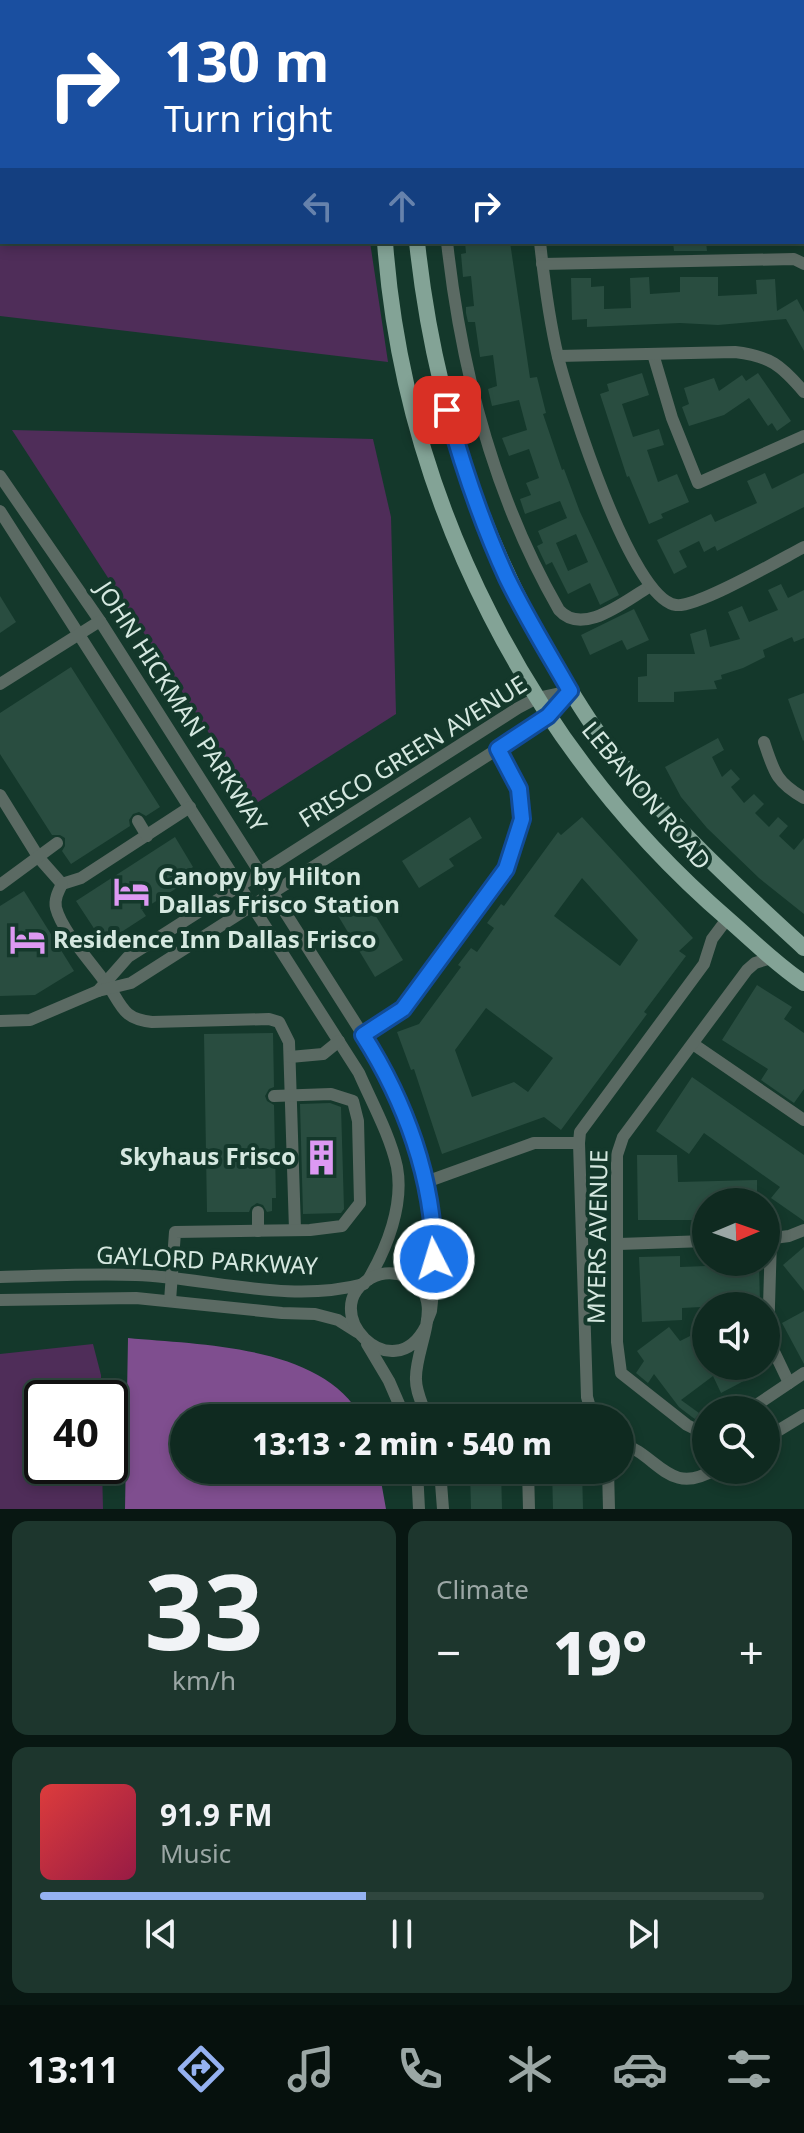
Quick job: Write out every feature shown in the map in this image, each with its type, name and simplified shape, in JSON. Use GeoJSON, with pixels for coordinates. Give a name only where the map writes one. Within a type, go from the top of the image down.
{"type":"FeatureCollection","features":[{"type":"Feature","properties":{"kind":"main road","name":"LEBANON ROAD"},"geometry":{"type":"LineString","coordinates":[[385,244],[399,355],[421,440],[471,579],[506,648],[548,716],[583,764],[659,855],[771,958],[804,983]]}},
{"type":"Feature","properties":{"kind":"main road","name":"LEBANON ROAD"},"geometry":{"type":"LineString","coordinates":[[417,244],[440,382],[469,484],[507,577],[530,622],[570,691],[619,761],[686,836],[804,948]]}},
{"type":"Feature","properties":{"kind":"main road"},"geometry":{"type":"LineString","coordinates":[[727,919],[748,897]]}},
{"type":"Feature","properties":{"kind":"street"},"geometry":{"type":"LineString","coordinates":[[447,244],[473,385],[492,456],[525,540],[559,610],[569,618],[589,619],[649,587]]}},
{"type":"Feature","properties":{"kind":"street"},"geometry":{"type":"LineString","coordinates":[[540,244],[558,356],[595,472],[649,587],[677,605],[706,597],[804,547]]}},
{"type":"Feature","properties":{"kind":"street"},"geometry":{"type":"LineString","coordinates":[[542,264],[794,259],[804,264]]}},
{"type":"Feature","properties":{"kind":"street"},"geometry":{"type":"LineString","coordinates":[[558,356],[735,352],[758,355],[775,361],[804,392]]}},
{"type":"Feature","properties":{"kind":"street"},"geometry":{"type":"LineString","coordinates":[[653,354],[672,418],[698,483],[804,436]]}},
{"type":"Feature","properties":{"kind":"street","name":"JOHN HICKMAN PARKWAY"},"geometry":{"type":"LineString","coordinates":[[0,476],[100,621],[377,1057],[413,1137],[426,1182],[434,1251],[434,1282],[431,1311],[415,1379],[423,1404]]}},
{"type":"Feature","properties":{"kind":"street","name":"JOHN HICKMAN PARKWAY"},"geometry":{"type":"LineString","coordinates":[[0,511],[359,1073],[393,1153],[397,1170],[394,1219],[382,1252],[366,1282]]}},
{"type":"Feature","properties":{"kind":"street"},"geometry":{"type":"LineString","coordinates":[[0,684],[100,621]]}},
{"type":"Feature","properties":{"kind":"street","name":"FRISCO GREEN AVENUE"},"geometry":{"type":"LineString","coordinates":[[104,987],[128,957],[537,698],[570,691]]}},
{"type":"Feature","properties":{"kind":"street","name":"FRISCO GREEN AVENUE"},"geometry":{"type":"LineString","coordinates":[[0,1021],[30,1020],[104,987],[131,983],[548,716],[570,691]]}},
{"type":"Feature","properties":{"kind":"street"},"geometry":{"type":"LineString","coordinates":[[764,742],[775,774],[784,786],[804,798]]}},
{"type":"Feature","properties":{"kind":"street"},"geometry":{"type":"LineString","coordinates":[[363,1035],[403,1009],[506,869],[522,819],[519,789],[498,749]]}},
{"type":"Feature","properties":{"kind":"street"},"geometry":{"type":"LineString","coordinates":[[0,795],[38,856],[62,884]]}},
{"type":"Feature","properties":{"kind":"street"},"geometry":{"type":"LineString","coordinates":[[190,807],[81,878],[62,884],[55,900],[56,909],[104,987],[127,1015],[135,1020],[269,1019],[279,1022],[289,1042],[295,1230]]}},
{"type":"Feature","properties":{"kind":"street"},"geometry":{"type":"LineString","coordinates":[[138,821],[147,836]]}},
{"type":"Feature","properties":{"kind":"street"},"geometry":{"type":"LineString","coordinates":[[0,885],[57,843]]}},
{"type":"Feature","properties":{"kind":"street"},"geometry":{"type":"LineString","coordinates":[[589,1404],[580,1132],[704,964],[712,939],[727,919]]}},
{"type":"Feature","properties":{"kind":"street","name":"MYERS AVENUE"},"geometry":{"type":"LineString","coordinates":[[692,1428],[621,1373],[617,1342],[617,1155],[623,1137],[747,970],[755,963],[771,958]]}},
{"type":"Feature","properties":{"kind":"street"},"geometry":{"type":"LineString","coordinates":[[290,1057],[323,1054],[339,1041]]}},
{"type":"Feature","properties":{"kind":"street"},"geometry":{"type":"LineString","coordinates":[[693,1044],[801,1113]]}},
{"type":"Feature","properties":{"kind":"street"},"geometry":{"type":"LineString","coordinates":[[170,1301],[175,1232],[342,1226],[360,1203],[358,1121],[353,1101],[331,1094],[274,1096]]}},
{"type":"Feature","properties":{"kind":"street"},"geometry":{"type":"LineString","coordinates":[[426,1182],[534,1143],[579,1143]]}},
{"type":"Feature","properties":{"kind":"street"},"geometry":{"type":"LineString","coordinates":[[258,1212],[258,1231]]}},
{"type":"Feature","properties":{"kind":"street"},"geometry":{"type":"LineString","coordinates":[[780,1237],[804,1230]]}},
{"type":"Feature","properties":{"kind":"street"},"geometry":{"type":"LineString","coordinates":[[619,1244],[692,1241]]}},
{"type":"Feature","properties":{"kind":"street"},"geometry":{"type":"LineString","coordinates":[[361,1336],[379,1349],[399,1349],[417,1339],[427,1323],[426,1299],[421,1289],[409,1278],[388,1273],[366,1282],[357,1293],[352,1310],[361,1336],[389,1381],[399,1404]]}},
{"type":"Feature","properties":{"kind":"street","name":"GAYLORD PARKWAY"},"geometry":{"type":"LineString","coordinates":[[0,1277],[137,1275],[282,1292],[344,1289],[366,1282]]}},
{"type":"Feature","properties":{"kind":"street"},"geometry":{"type":"LineString","coordinates":[[769,1276],[768,1339],[789,1383]]}},
{"type":"Feature","properties":{"kind":"street","name":"GAYLORD PARKWAY"},"geometry":{"type":"LineString","coordinates":[[0,1300],[136,1298],[315,1314],[338,1320],[361,1336]]}},
{"type":"Feature","properties":{"kind":"street"},"geometry":{"type":"LineString","coordinates":[[770,1396],[804,1373]]}},
{"type":"Feature","properties":{"kind":"street"},"geometry":{"type":"LineString","coordinates":[[780,1430],[804,1415]]}},
{"type":"Feature","properties":{"kind":"street"},"geometry":{"type":"LineString","coordinates":[[634,1449],[678,1479],[692,1479]]}},
{"type":"Feature","properties":{"kind":"street"},"geometry":{"type":"LineString","coordinates":[[418,1484],[419,1509]]}},
{"type":"Feature","properties":{"kind":"street"},"geometry":{"type":"LineString","coordinates":[[441,1484],[443,1509]]}},
{"type":"Feature","properties":{"kind":"street"},"geometry":{"type":"LineString","coordinates":[[528,1484],[529,1509]]}},
{"type":"Feature","properties":{"kind":"street"},"geometry":{"type":"LineString","coordinates":[[608,1484],[609,1509]]}},
{"type":"Feature","properties":{"kind":"shaded area"},"geometry":{"type":"Polygon","coordinates":[[[0,244],[370,244],[388,362],[0,316],[0,244]]]}},
{"type":"Feature","properties":{"kind":"shaded area"},"geometry":{"type":"Polygon","coordinates":[[[12,430],[373,439],[391,517],[396,714],[255,804],[12,430]]]}},
{"type":"Feature","properties":{"kind":"shaded area"},"geometry":{"type":"Polygon","coordinates":[[[128,1338],[258,1353],[290,1362],[319,1376],[344,1394],[352,1404],[170,1404],[170,1484],[382,1484],[386,1509],[125,1509],[125,1484],[128,1484],[128,1338]]]}},
{"type":"Feature","properties":{"kind":"shaded area"},"geometry":{"type":"Polygon","coordinates":[[[93,1344],[101,1380],[24,1380],[24,1484],[102,1484],[103,1509],[0,1509],[0,1354],[93,1344]]]}},
{"type":"Feature","properties":{"kind":"building"},"geometry":{"type":"Polygon","coordinates":[[[465,244],[510,244],[530,378],[537,377],[546,413],[543,414],[562,470],[619,595],[600,605],[590,583],[568,594],[552,562],[546,565],[537,546],[543,543],[538,531],[567,518],[560,501],[525,514],[520,499],[531,495],[526,483],[539,478],[529,449],[509,456],[502,438],[527,430],[519,400],[492,406],[488,389],[497,386],[493,355],[480,357],[475,322],[468,322],[466,307],[474,306],[471,276],[463,277],[461,254],[466,253],[465,244]],[[576,534],[556,543],[568,571],[588,562],[576,534]]]}},
{"type":"Feature","properties":{"kind":"building"},"geometry":{"type":"Polygon","coordinates":[[[673,244],[706,244],[707,251],[674,251],[673,244]]]}},
{"type":"Feature","properties":{"kind":"building"},"geometry":{"type":"Polygon","coordinates":[[[649,277],[650,294],[680,292],[680,277],[718,277],[718,296],[757,294],[756,280],[775,279],[777,311],[797,299],[804,312],[804,351],[786,319],[718,325],[680,323],[587,327],[587,319],[572,320],[571,278],[591,278],[591,287],[604,286],[604,309],[631,308],[630,278],[649,277]]]}},
{"type":"Feature","properties":{"kind":"building"},"geometry":{"type":"Polygon","coordinates":[[[642,373],[649,395],[622,404],[633,437],[659,429],[664,445],[647,450],[658,482],[677,474],[689,502],[661,514],[663,518],[649,524],[627,477],[600,394],[609,391],[607,384],[642,373]]]}},
{"type":"Feature","properties":{"kind":"building"},"geometry":{"type":"Polygon","coordinates":[[[758,373],[791,421],[777,431],[772,423],[768,426],[749,398],[724,415],[689,426],[682,407],[689,404],[684,388],[714,378],[719,391],[742,375],[746,381],[758,373]]]}},
{"type":"Feature","properties":{"kind":"building"},"geometry":{"type":"Polygon","coordinates":[[[765,473],[772,489],[804,473],[804,507],[717,551],[715,546],[704,552],[699,541],[679,551],[687,567],[674,574],[657,540],[711,514],[715,522],[757,503],[747,481],[765,473]]]}},
{"type":"Feature","properties":{"kind":"building"},"geometry":{"type":"Polygon","coordinates":[[[781,584],[788,598],[804,590],[804,638],[794,642],[792,637],[763,650],[765,657],[721,675],[722,679],[714,681],[717,689],[674,692],[674,702],[638,702],[638,677],[647,676],[647,654],[695,654],[690,634],[706,629],[710,647],[740,639],[728,612],[742,606],[749,622],[778,610],[768,590],[781,584]]]}},
{"type":"Feature","properties":{"kind":"building"},"geometry":{"type":"Polygon","coordinates":[[[0,596],[16,622],[0,633],[0,596]]]}},
{"type":"Feature","properties":{"kind":"building"},"geometry":{"type":"Polygon","coordinates":[[[634,609],[649,640],[627,650],[622,640],[590,655],[581,635],[634,609]]]}},
{"type":"Feature","properties":{"kind":"building"},"geometry":{"type":"Polygon","coordinates":[[[71,667],[160,807],[146,816],[139,812],[133,814],[129,820],[130,826],[71,864],[62,851],[65,838],[52,835],[0,754],[0,713],[71,667]]]}},
{"type":"Feature","properties":{"kind":"building"},"geometry":{"type":"Polygon","coordinates":[[[804,693],[804,740],[803,741],[788,699],[804,693]]]}},
{"type":"Feature","properties":{"kind":"building"},"geometry":{"type":"Polygon","coordinates":[[[718,738],[724,750],[712,757],[722,777],[731,769],[740,779],[731,787],[744,803],[754,794],[764,804],[755,813],[769,827],[778,817],[788,826],[779,836],[794,850],[804,838],[804,914],[759,878],[707,828],[681,797],[665,767],[718,738]]]}},
{"type":"Feature","properties":{"kind":"building"},"geometry":{"type":"Polygon","coordinates":[[[470,817],[482,838],[449,859],[454,866],[419,888],[402,861],[470,817]]]}},
{"type":"Feature","properties":{"kind":"building"},"geometry":{"type":"Polygon","coordinates":[[[582,817],[693,938],[679,951],[686,956],[644,1012],[647,1014],[561,1130],[544,1117],[442,1154],[414,1069],[411,1070],[397,1032],[419,1024],[461,967],[458,965],[471,948],[477,952],[494,928],[487,923],[501,904],[504,906],[558,832],[561,835],[582,817]],[[582,878],[554,916],[620,966],[638,940],[582,878]],[[486,1008],[455,1050],[472,1097],[514,1082],[528,1092],[553,1058],[486,1008]]]}},
{"type":"Feature","properties":{"kind":"building","name":"Canopy by Hilton Dallas Frisco Station"},"geometry":{"type":"Polygon","coordinates":[[[175,837],[193,867],[183,874],[188,881],[142,910],[146,916],[109,940],[101,927],[95,930],[76,901],[175,837]]]}},
{"type":"Feature","properties":{"kind":"building","name":"Residence Inn Dallas Frisco"},"geometry":{"type":"Polygon","coordinates":[[[24,891],[74,971],[35,995],[0,996],[0,906],[24,891]]]}},
{"type":"Feature","properties":{"kind":"building"},"geometry":{"type":"Polygon","coordinates":[[[364,897],[403,960],[375,977],[337,914],[364,897]]]}},
{"type":"Feature","properties":{"kind":"building"},"geometry":{"type":"Polygon","coordinates":[[[757,985],[792,1007],[784,1019],[804,1033],[804,1089],[794,1103],[761,1080],[768,1069],[722,1040],[757,985]]]}},
{"type":"Feature","properties":{"kind":"building"},"geometry":{"type":"Polygon","coordinates":[[[273,1033],[274,1087],[265,1096],[274,1105],[276,1198],[272,1198],[272,1211],[267,1212],[263,1205],[257,1203],[249,1212],[207,1212],[204,1034],[273,1033]]]}},
{"type":"Feature","properties":{"kind":"building"},"geometry":{"type":"Polygon","coordinates":[[[692,1077],[804,1155],[804,1221],[780,1204],[780,1187],[704,1133],[689,1154],[656,1131],[692,1077]]]}},
{"type":"Feature","properties":{"kind":"building","name":"Skyhaus Frisco"},"geometry":{"type":"Polygon","coordinates":[[[330,1103],[341,1107],[344,1209],[341,1213],[303,1214],[300,1104],[330,1103]]]}},
{"type":"Feature","properties":{"kind":"building"},"geometry":{"type":"Polygon","coordinates":[[[637,1155],[677,1155],[678,1182],[757,1180],[757,1188],[692,1188],[692,1220],[638,1220],[637,1155]]]}},
{"type":"Feature","properties":{"kind":"building"},"geometry":{"type":"Polygon","coordinates":[[[804,1247],[804,1291],[783,1265],[804,1247]]]}},
{"type":"Feature","properties":{"kind":"building"},"geometry":{"type":"Polygon","coordinates":[[[680,1256],[680,1267],[692,1267],[692,1276],[759,1276],[760,1292],[692,1292],[692,1307],[682,1308],[682,1320],[642,1322],[639,1257],[680,1256]]]}},
{"type":"Feature","properties":{"kind":"building"},"geometry":{"type":"Polygon","coordinates":[[[804,1311],[804,1364],[782,1323],[804,1311]]]}},
{"type":"Feature","properties":{"kind":"building"},"geometry":{"type":"Polygon","coordinates":[[[669,1327],[680,1341],[692,1335],[692,1380],[708,1380],[681,1400],[692,1408],[692,1417],[679,1407],[654,1374],[648,1383],[636,1373],[644,1361],[637,1351],[669,1327]]]}},
{"type":"Feature","properties":{"kind":"building"},"geometry":{"type":"Polygon","coordinates":[[[715,1380],[746,1380],[721,1393],[715,1380]]]}},
{"type":"Feature","properties":{"kind":"building"},"geometry":{"type":"Polygon","coordinates":[[[470,1484],[501,1484],[502,1509],[471,1509],[470,1484]]]}},
{"type":"Feature","properties":{"kind":"building"},"geometry":{"type":"Polygon","coordinates":[[[552,1484],[582,1484],[583,1509],[553,1509],[552,1484]]]}},
{"type":"Feature","properties":{"kind":"place","name":"Canopy by Hilton Dallas Frisco Station"},"geometry":{"type":"Point","coordinates":[132,891]}},
{"type":"Feature","properties":{"kind":"place","name":"Residence Inn Dallas Frisco"},"geometry":{"type":"Point","coordinates":[27,940]}},
{"type":"Feature","properties":{"kind":"place","name":"Skyhaus Frisco"},"geometry":{"type":"Point","coordinates":[322,1157]}},
{"type":"Feature","properties":{"kind":"route"},"geometry":{"type":"LineString","coordinates":[[434,1259],[426,1182],[413,1137],[377,1057],[363,1035],[403,1009],[506,869],[522,819],[519,789],[498,749],[548,716],[570,691],[507,577],[469,484],[447,410]]}}]}
